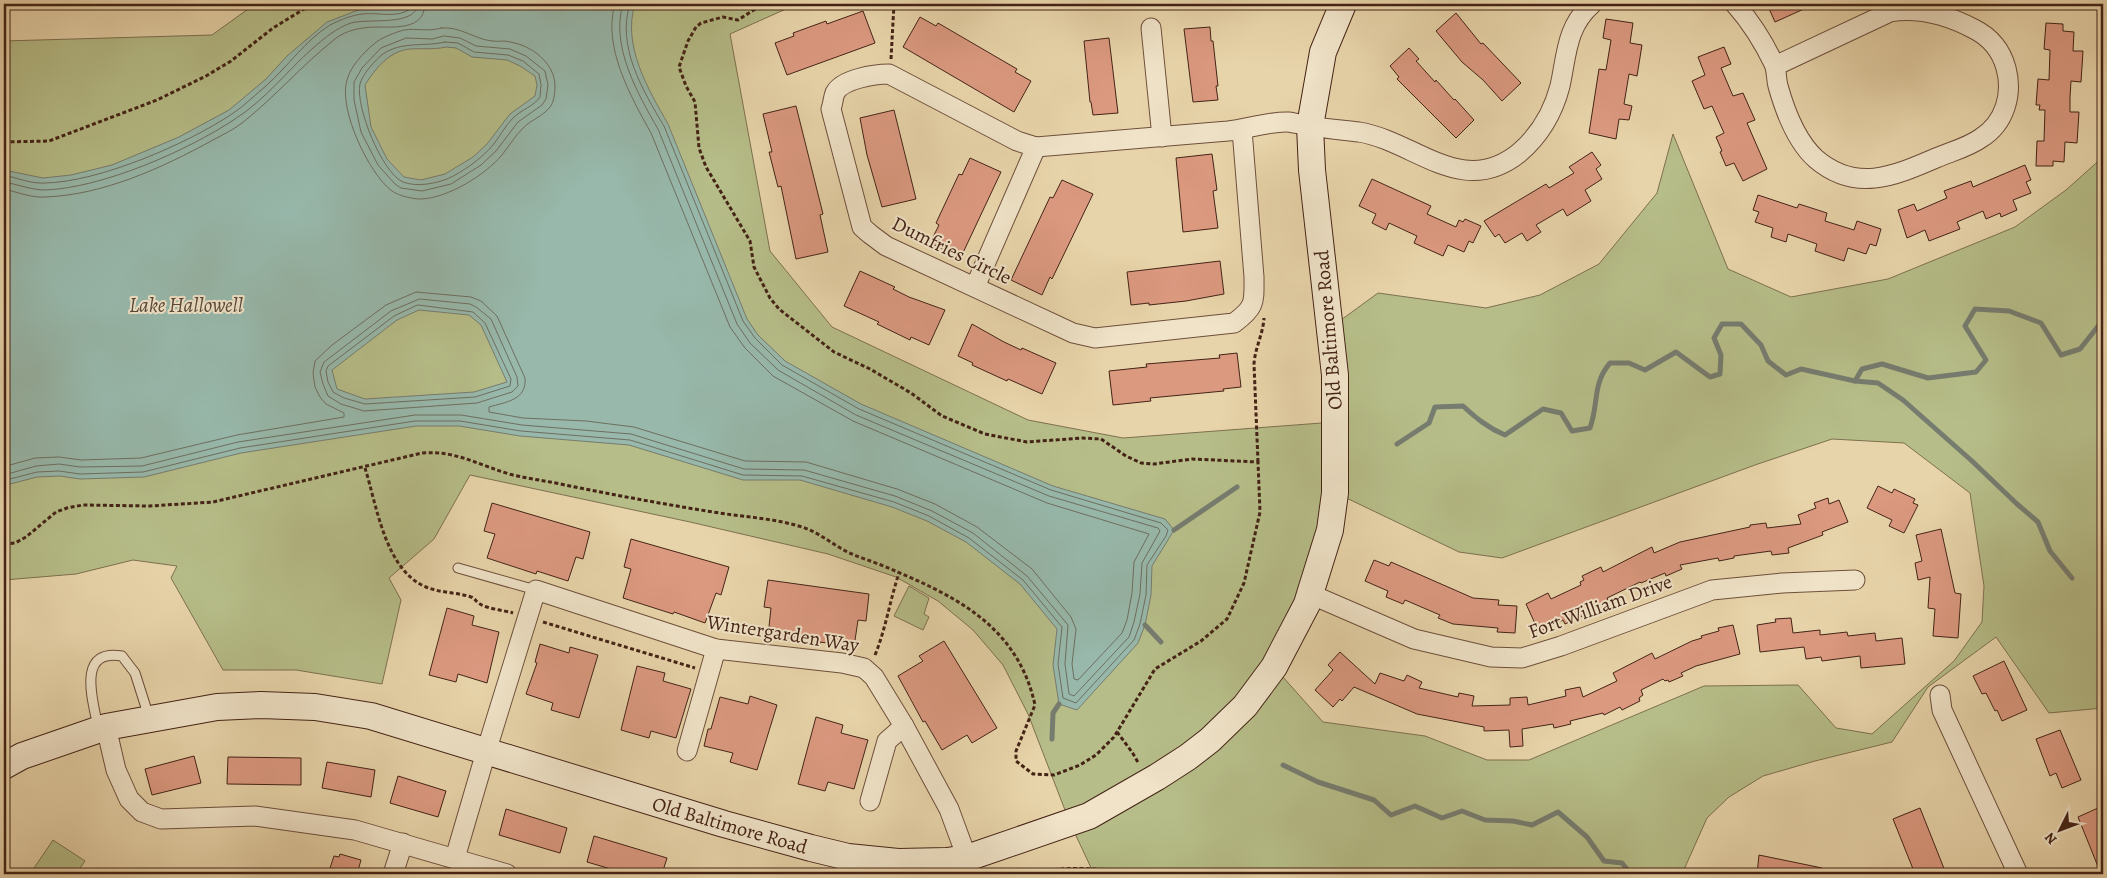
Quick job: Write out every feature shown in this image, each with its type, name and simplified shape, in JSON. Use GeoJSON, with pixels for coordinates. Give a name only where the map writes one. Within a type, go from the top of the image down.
{"type":"FeatureCollection","features":[{"type":"Feature","properties":{"kind":"street","name":"Old Baltimore Road"},"geometry":{"type":"LineString","coordinates":[[4,766],[22,756],[102,728],[150,718],[218,707],[260,705],[316,707],[371,716],[724,824],[839,855],[920,863],[967,858],[1089,816],[1149,782],[1210,740],[1245,706],[1274,666],[1306,604],[1330,530],[1335,493],[1335,375],[1312,170],[1310,126],[1323,52],[1343,4]]}},
{"type":"Feature","properties":{"kind":"street"},"geometry":{"type":"LineString","coordinates":[[889,74],[1017,141],[1036,147],[1242,130],[1287,122],[1362,133],[1383,139],[1435,163],[1474,171],[1494,167],[1512,157],[1530,142],[1546,122],[1553,108],[1575,22],[1592,4]]}},
{"type":"Feature","properties":{"kind":"street"},"geometry":{"type":"LineString","coordinates":[[1735,4],[1745,15],[1775,66],[1784,105],[1803,146],[1834,171],[1852,178],[1875,179],[1900,173],[1981,139],[2004,111],[2009,95],[2008,74],[2003,57],[1984,34],[1959,21],[1928,12],[1908,9],[1890,12],[1775,66]]}},
{"type":"Feature","properties":{"kind":"street"},"geometry":{"type":"LineString","coordinates":[[1151,28],[1162,136]]}},
{"type":"Feature","properties":{"kind":"street","name":"Dumfries Circle"},"geometry":{"type":"LineString","coordinates":[[889,74],[874,74],[842,85],[835,93],[831,109],[862,227],[886,246],[1074,333],[1095,338],[1234,323],[1249,312],[1254,300]]}},
{"type":"Feature","properties":{"kind":"street"},"geometry":{"type":"LineString","coordinates":[[1242,130],[1254,300]]}},
{"type":"Feature","properties":{"kind":"street"},"geometry":{"type":"LineString","coordinates":[[975,287],[1036,147]]}},
{"type":"Feature","properties":{"kind":"street","name":"Fort William Drive"},"geometry":{"type":"LineString","coordinates":[[1310,594],[1414,639],[1492,657],[1522,658],[1561,646],[1712,590],[1765,584],[1855,580]]}},
{"type":"Feature","properties":{"kind":"street"},"geometry":{"type":"LineString","coordinates":[[455,858],[536,590]]}},
{"type":"Feature","properties":{"kind":"street","name":"Wintergarden Way"},"geometry":{"type":"LineString","coordinates":[[536,590],[716,649],[842,663],[864,668],[874,677],[904,726],[950,809],[967,858]]}},
{"type":"Feature","properties":{"kind":"street"},"geometry":{"type":"LineString","coordinates":[[686,751],[716,649]]}},
{"type":"Feature","properties":{"kind":"street"},"geometry":{"type":"LineString","coordinates":[[1940,695],[1942,710],[2018,874]]}},
{"type":"Feature","properties":{"kind":"street"},"geometry":{"type":"LineString","coordinates":[[870,801],[887,741],[904,726]]}},
{"type":"Feature","properties":{"kind":"street"},"geometry":{"type":"LineString","coordinates":[[102,728],[119,777],[129,799],[142,812],[161,819],[255,816],[355,830],[508,874]]}},
{"type":"Feature","properties":{"kind":"street"},"geometry":{"type":"LineString","coordinates":[[394,874],[403,843]]}},
{"type":"Feature","properties":{"kind":"lane"},"geometry":{"type":"LineString","coordinates":[[458,568],[536,590]]}},
{"type":"Feature","properties":{"kind":"lane"},"geometry":{"type":"LineString","coordinates":[[102,728],[89,680],[99,659],[109,654],[122,656],[135,673],[150,718]]}},
{"type":"Feature","properties":{"kind":"path"},"geometry":{"type":"LineString","coordinates":[[4,142],[49,141],[158,100],[206,76],[231,60],[272,28],[304,9],[319,4]]}},
{"type":"Feature","properties":{"kind":"path"},"geometry":{"type":"LineString","coordinates":[[763,4],[738,20],[722,17],[701,23],[696,27],[688,41],[679,67],[686,86],[695,102],[699,148],[706,167],[750,241],[754,267],[770,298],[779,309],[834,352],[911,393],[942,416],[985,434],[1027,442],[1082,438],[1101,439],[1126,456],[1141,463],[1154,464],[1192,459],[1258,462]]}},
{"type":"Feature","properties":{"kind":"path"},"geometry":{"type":"LineString","coordinates":[[889,74],[894,4]]}},
{"type":"Feature","properties":{"kind":"path"},"geometry":{"type":"LineString","coordinates":[[4,544],[15,543],[26,537],[56,512],[83,505],[150,506],[213,502],[422,454],[439,452],[454,454],[512,474],[626,497],[772,520],[804,528],[852,554],[953,598],[981,618],[1014,651],[1032,693],[1035,705],[1015,757],[1024,769],[1033,774],[1054,775],[1067,771],[1096,755],[1116,732],[1155,668],[1201,640],[1227,619],[1234,607],[1244,583],[1260,512],[1255,351],[1262,335],[1264,318],[1254,300]]}},
{"type":"Feature","properties":{"kind":"path"},"geometry":{"type":"LineString","coordinates":[[365,468],[387,542],[398,565],[405,573],[424,586],[439,591],[472,597],[480,604],[710,672]]}},
{"type":"Feature","properties":{"kind":"path"},"geometry":{"type":"LineString","coordinates":[[868,672],[882,638],[889,604],[899,573]]}},
{"type":"Feature","properties":{"kind":"path"},"geometry":{"type":"LineString","coordinates":[[1116,732],[1132,752],[1149,782]]}},
{"type":"Feature","properties":{"kind":"path"},"geometry":{"type":"LineString","coordinates":[[1028,874],[1055,868],[1075,867],[1112,870],[1116,874]]}},
{"type":"Feature","properties":{"kind":"green space"},"geometry":{"type":"Polygon","coordinates":[[[255,4],[797,4],[730,34],[770,251],[832,327],[1028,420],[1123,438],[1335,422],[1330,328],[1378,293],[1486,308],[1540,295],[1599,264],[1657,193],[1673,134],[1728,269],[1791,297],[1888,279],[2015,227],[2066,190],[2103,157],[2103,708],[2049,713],[1996,637],[1928,687],[1892,742],[1763,776],[1729,797],[1707,818],[1682,874],[1094,874],[1070,823],[1028,714],[1003,665],[973,630],[938,601],[896,577],[828,554],[690,522],[470,475],[434,539],[389,578],[401,600],[382,684],[296,670],[223,670],[171,578],[177,566],[133,560],[76,574],[4,580],[4,41],[212,35],[255,4]],[[1832,439],[1755,465],[1502,558],[1459,552],[1336,493],[1274,667],[1323,722],[1425,736],[1487,760],[1529,760],[1704,686],[1798,685],[1836,728],[1872,734],[1954,661],[1982,622],[1984,586],[1970,493],[1904,443],[1832,439]]]}},
{"type":"Feature","properties":{"kind":"green space"},"geometry":{"type":"Polygon","coordinates":[[[909,586],[929,598],[924,614],[929,617],[923,630],[894,616],[909,586]]]}},
{"type":"Feature","properties":{"kind":"green space"},"geometry":{"type":"Polygon","coordinates":[[[53,840],[85,861],[76,874],[30,874],[53,840]]]}},
{"type":"Feature","properties":{"kind":"water","name":"Lake Hallowell"},"geometry":{"type":"Polygon","coordinates":[[[418,4],[635,4],[632,19],[632,35],[634,51],[639,66],[668,124],[747,319],[758,335],[785,361],[861,404],[1053,486],[1165,519],[1174,530],[1152,566],[1151,595],[1145,625],[1138,643],[1077,710],[1059,704],[1053,665],[1057,629],[1020,584],[966,542],[927,521],[892,507],[800,480],[743,480],[629,445],[520,436],[459,426],[416,426],[241,453],[144,477],[80,479],[60,476],[37,477],[10,484],[4,483],[4,170],[43,178],[71,175],[112,165],[179,137],[229,110],[266,79],[287,56],[327,22],[361,9],[393,9],[418,4]],[[456,48],[402,50],[383,62],[365,85],[371,127],[387,159],[404,177],[421,180],[445,174],[473,157],[487,144],[510,114],[535,96],[537,85],[535,76],[520,66],[507,60],[472,57],[456,48]],[[419,310],[397,320],[332,370],[337,389],[365,399],[474,392],[507,382],[481,325],[469,315],[419,310]]]}},
{"type":"Feature","properties":{"kind":"building"},"geometry":{"type":"Polygon","coordinates":[[[1767,4],[1815,4],[1775,22],[1767,4]]]}},
{"type":"Feature","properties":{"kind":"building"},"geometry":{"type":"Polygon","coordinates":[[[863,11],[875,43],[787,75],[775,43],[794,36],[793,33],[826,21],[827,24],[863,11]]]}},
{"type":"Feature","properties":{"kind":"building"},"geometry":{"type":"Polygon","coordinates":[[[1456,13],[1481,44],[1483,43],[1521,83],[1502,101],[1483,80],[1462,62],[1436,31],[1456,13]]]}},
{"type":"Feature","properties":{"kind":"building"},"geometry":{"type":"Polygon","coordinates":[[[920,17],[936,26],[938,23],[1017,69],[1015,72],[1031,81],[1014,112],[903,47],[920,17]]]}},
{"type":"Feature","properties":{"kind":"building"},"geometry":{"type":"Polygon","coordinates":[[[1606,19],[1633,23],[1630,43],[1642,45],[1637,76],[1629,74],[1624,104],[1632,106],[1629,120],[1619,119],[1616,139],[1589,133],[1599,69],[1606,70],[1611,40],[1603,38],[1606,19]]]}},
{"type":"Feature","properties":{"kind":"building"},"geometry":{"type":"Polygon","coordinates":[[[2046,23],[2063,24],[2063,31],[2074,32],[2073,51],[2083,51],[2081,82],[2071,81],[2070,112],[2079,112],[2077,143],[2065,142],[2064,162],[2053,161],[2053,166],[2036,166],[2037,141],[2044,141],[2045,110],[2039,110],[2040,105],[2036,105],[2038,79],[2049,80],[2050,50],[2044,49],[2046,23]]]}},
{"type":"Feature","properties":{"kind":"building"},"geometry":{"type":"Polygon","coordinates":[[[1210,27],[1218,86],[1216,86],[1218,100],[1193,102],[1184,29],[1210,27]]]}},
{"type":"Feature","properties":{"kind":"building"},"geometry":{"type":"Polygon","coordinates":[[[1109,38],[1118,113],[1093,115],[1084,41],[1109,38]]]}},
{"type":"Feature","properties":{"kind":"building"},"geometry":{"type":"Polygon","coordinates":[[[1724,47],[1731,64],[1721,68],[1733,96],[1743,93],[1755,120],[1747,123],[1767,169],[1743,181],[1734,163],[1726,166],[1716,137],[1724,133],[1712,106],[1704,109],[1692,81],[1705,75],[1698,57],[1724,47]]]}},
{"type":"Feature","properties":{"kind":"building"},"geometry":{"type":"Polygon","coordinates":[[[1409,48],[1419,59],[1416,61],[1474,120],[1456,138],[1397,79],[1399,77],[1390,66],[1409,48]]]}},
{"type":"Feature","properties":{"kind":"building"},"geometry":{"type":"Polygon","coordinates":[[[796,106],[823,214],[820,215],[828,252],[796,259],[781,186],[778,187],[769,152],[772,152],[763,114],[796,106]]]}},
{"type":"Feature","properties":{"kind":"building"},"geometry":{"type":"Polygon","coordinates":[[[894,110],[916,199],[882,207],[867,155],[860,118],[894,110]]]}},
{"type":"Feature","properties":{"kind":"building"},"geometry":{"type":"Polygon","coordinates":[[[1592,152],[1601,165],[1596,169],[1602,179],[1585,190],[1591,201],[1567,216],[1563,209],[1536,225],[1541,232],[1527,241],[1522,233],[1505,243],[1499,234],[1495,237],[1484,221],[1546,184],[1549,188],[1574,173],[1569,167],[1592,152]]]}},
{"type":"Feature","properties":{"kind":"building"},"geometry":{"type":"Polygon","coordinates":[[[1212,154],[1217,190],[1213,191],[1218,228],[1183,232],[1176,158],[1212,154]]]}},
{"type":"Feature","properties":{"kind":"building"},"geometry":{"type":"Polygon","coordinates":[[[970,158],[1001,172],[961,257],[930,243],[939,225],[936,223],[959,174],[962,175],[970,158]]]}},
{"type":"Feature","properties":{"kind":"building"},"geometry":{"type":"Polygon","coordinates":[[[2025,165],[2031,180],[2026,182],[2031,193],[2013,200],[2017,210],[2001,217],[2000,213],[1986,219],[1983,211],[1957,222],[1960,229],[1929,241],[1925,230],[1907,238],[1898,210],[1914,204],[1917,211],[1947,198],[1944,191],[1971,181],[1973,187],[2025,165]]]}},
{"type":"Feature","properties":{"kind":"building"},"geometry":{"type":"Polygon","coordinates":[[[1372,179],[1431,206],[1427,214],[1456,227],[1459,220],[1463,222],[1465,219],[1481,226],[1473,243],[1469,241],[1464,252],[1448,245],[1443,256],[1414,243],[1417,236],[1389,223],[1386,230],[1372,223],[1376,214],[1359,206],[1372,179]]]}},
{"type":"Feature","properties":{"kind":"building"},"geometry":{"type":"Polygon","coordinates":[[[1062,180],[1093,194],[1052,279],[1050,277],[1042,295],[1011,280],[1050,197],[1053,198],[1062,180]]]}},
{"type":"Feature","properties":{"kind":"building"},"geometry":{"type":"Polygon","coordinates":[[[1758,195],[1797,208],[1799,204],[1827,213],[1825,221],[1854,230],[1857,221],[1881,229],[1876,246],[1870,244],[1866,254],[1848,248],[1844,261],[1815,251],[1817,244],[1788,234],[1786,242],[1771,237],[1773,228],[1755,222],[1759,212],[1753,210],[1758,195]]]}},
{"type":"Feature","properties":{"kind":"building"},"geometry":{"type":"Polygon","coordinates":[[[1220,261],[1224,294],[1186,301],[1131,305],[1127,272],[1220,261]]]}},
{"type":"Feature","properties":{"kind":"building"},"geometry":{"type":"Polygon","coordinates":[[[860,271],[895,287],[893,289],[909,297],[945,310],[929,345],[911,337],[910,340],[877,324],[879,322],[844,306],[860,271]]]}},
{"type":"Feature","properties":{"kind":"building"},"geometry":{"type":"Polygon","coordinates":[[[972,324],[1021,350],[1022,348],[1056,363],[1042,394],[1008,379],[1007,381],[972,365],[973,363],[958,356],[972,324]]]}},
{"type":"Feature","properties":{"kind":"building"},"geometry":{"type":"Polygon","coordinates":[[[1237,353],[1241,387],[1223,389],[1224,391],[1150,398],[1151,401],[1113,405],[1109,371],[1147,367],[1146,364],[1220,358],[1219,355],[1237,353]]]}},
{"type":"Feature","properties":{"kind":"building"},"geometry":{"type":"Polygon","coordinates":[[[1878,486],[1892,493],[1894,489],[1915,499],[1913,503],[1918,505],[1904,533],[1889,526],[1892,520],[1867,508],[1878,486]]]}},
{"type":"Feature","properties":{"kind":"building"},"geometry":{"type":"Polygon","coordinates":[[[1828,498],[1829,504],[1839,500],[1848,522],[1822,532],[1823,535],[1788,548],[1789,553],[1772,555],[1771,551],[1734,556],[1734,558],[1719,561],[1718,558],[1680,565],[1682,569],[1666,576],[1665,573],[1640,582],[1607,598],[1609,603],[1565,624],[1563,620],[1539,632],[1526,604],[1548,593],[1551,599],[1581,585],[1580,582],[1584,580],[1582,576],[1601,567],[1603,572],[1652,547],[1654,553],[1680,542],[1750,527],[1750,525],[1766,523],[1767,528],[1801,524],[1798,515],[1816,508],[1814,503],[1828,498]]]}},
{"type":"Feature","properties":{"kind":"building"},"geometry":{"type":"Polygon","coordinates":[[[492,503],[590,532],[583,559],[576,557],[568,581],[537,571],[536,574],[487,558],[495,534],[484,531],[492,503]]]}},
{"type":"Feature","properties":{"kind":"building"},"geometry":{"type":"Polygon","coordinates":[[[1941,529],[1955,593],[1961,594],[1958,638],[1933,636],[1935,609],[1928,608],[1930,577],[1918,580],[1915,563],[1922,561],[1916,535],[1941,529]]]}},
{"type":"Feature","properties":{"kind":"building"},"geometry":{"type":"Polygon","coordinates":[[[631,539],[729,567],[721,595],[716,593],[705,623],[623,598],[631,569],[624,567],[631,539]]]}},
{"type":"Feature","properties":{"kind":"building"},"geometry":{"type":"Polygon","coordinates":[[[1374,560],[1389,566],[1391,562],[1473,598],[1499,600],[1498,605],[1517,606],[1515,633],[1497,632],[1498,628],[1453,624],[1438,618],[1440,615],[1405,600],[1403,604],[1386,597],[1388,591],[1365,581],[1374,560]]]}},
{"type":"Feature","properties":{"kind":"building"},"geometry":{"type":"Polygon","coordinates":[[[768,580],[869,594],[866,621],[858,620],[854,647],[768,636],[771,608],[764,607],[768,580]]]}},
{"type":"Feature","properties":{"kind":"building"},"geometry":{"type":"Polygon","coordinates":[[[447,608],[474,616],[472,625],[499,632],[487,683],[458,674],[456,682],[429,675],[447,608]]]}},
{"type":"Feature","properties":{"kind":"building"},"geometry":{"type":"Polygon","coordinates":[[[1791,618],[1793,633],[1820,630],[1820,635],[1847,632],[1848,636],[1875,633],[1876,641],[1902,638],[1905,664],[1861,668],[1860,656],[1822,661],[1821,657],[1806,659],[1804,647],[1760,652],[1757,625],[1776,622],[1775,619],[1791,618]]]}},
{"type":"Feature","properties":{"kind":"building"},"geometry":{"type":"Polygon","coordinates":[[[1733,625],[1740,654],[1696,666],[1681,673],[1683,676],[1669,682],[1663,679],[1641,690],[1643,695],[1639,698],[1640,701],[1622,710],[1620,707],[1604,715],[1603,713],[1570,721],[1571,724],[1554,728],[1553,724],[1522,729],[1523,746],[1510,747],[1509,730],[1484,731],[1484,727],[1417,714],[1354,687],[1342,701],[1340,699],[1333,707],[1315,690],[1333,670],[1328,665],[1340,652],[1375,684],[1380,673],[1404,681],[1407,675],[1422,682],[1419,688],[1458,697],[1459,693],[1474,696],[1472,706],[1510,705],[1510,698],[1527,697],[1528,705],[1566,696],[1565,690],[1580,687],[1583,697],[1617,681],[1613,673],[1652,653],[1655,659],[1702,638],[1701,636],[1719,631],[1718,628],[1733,625]]]}},
{"type":"Feature","properties":{"kind":"building"},"geometry":{"type":"Polygon","coordinates":[[[944,641],[997,728],[972,743],[967,735],[942,750],[925,721],[923,722],[898,676],[923,661],[919,656],[944,641]]]}},
{"type":"Feature","properties":{"kind":"building"},"geometry":{"type":"Polygon","coordinates":[[[540,644],[569,653],[570,647],[598,655],[579,718],[551,710],[553,703],[526,694],[537,663],[535,662],[540,644]]]}},
{"type":"Feature","properties":{"kind":"building"},"geometry":{"type":"Polygon","coordinates":[[[2004,661],[2027,710],[2002,721],[1986,693],[1982,694],[1973,676],[2004,661]]]}},
{"type":"Feature","properties":{"kind":"building"},"geometry":{"type":"Polygon","coordinates":[[[637,666],[665,673],[663,681],[691,689],[676,738],[651,731],[649,738],[621,730],[637,666]]]}},
{"type":"Feature","properties":{"kind":"building"},"geometry":{"type":"Polygon","coordinates":[[[750,696],[777,705],[757,770],[730,762],[733,753],[704,746],[720,697],[748,704],[750,696]]]}},
{"type":"Feature","properties":{"kind":"building"},"geometry":{"type":"Polygon","coordinates":[[[816,717],[843,725],[841,733],[868,740],[854,789],[828,782],[825,791],[798,784],[816,717]]]}},
{"type":"Feature","properties":{"kind":"building"},"geometry":{"type":"Polygon","coordinates":[[[2060,730],[2081,780],[2062,788],[2056,773],[2050,776],[2036,739],[2060,730]]]}},
{"type":"Feature","properties":{"kind":"building"},"geometry":{"type":"Polygon","coordinates":[[[194,756],[201,783],[152,795],[145,769],[194,756]]]}},
{"type":"Feature","properties":{"kind":"building"},"geometry":{"type":"Polygon","coordinates":[[[228,757],[301,758],[301,785],[227,784],[228,757]]]}},
{"type":"Feature","properties":{"kind":"building"},"geometry":{"type":"Polygon","coordinates":[[[327,762],[375,770],[371,797],[322,788],[327,762]]]}},
{"type":"Feature","properties":{"kind":"building"},"geometry":{"type":"Polygon","coordinates":[[[398,776],[446,791],[438,817],[390,803],[398,776]]]}},
{"type":"Feature","properties":{"kind":"building"},"geometry":{"type":"Polygon","coordinates":[[[1920,808],[1945,871],[1936,874],[1915,874],[1893,819],[1920,808]]]}},
{"type":"Feature","properties":{"kind":"building"},"geometry":{"type":"Polygon","coordinates":[[[2098,808],[2103,821],[2103,874],[2101,874],[2078,817],[2098,808]]]}},
{"type":"Feature","properties":{"kind":"building"},"geometry":{"type":"Polygon","coordinates":[[[506,809],[567,828],[560,853],[499,835],[506,809]]]}},
{"type":"Feature","properties":{"kind":"building"},"geometry":{"type":"Polygon","coordinates":[[[594,836],[667,858],[662,874],[628,874],[587,862],[594,836]]]}},
{"type":"Feature","properties":{"kind":"building"},"geometry":{"type":"Polygon","coordinates":[[[340,854],[361,860],[357,874],[328,874],[334,856],[339,857],[340,854]]]}},
{"type":"Feature","properties":{"kind":"building"},"geometry":{"type":"Polygon","coordinates":[[[1759,855],[1822,868],[1822,874],[1757,874],[1759,855]]]}},
{"type":"Feature","properties":{"kind":"waterway"},"geometry":{"type":"LineString","coordinates":[[1397,444],[1429,423],[1435,407],[1463,406],[1482,422],[1505,435],[1543,409],[1561,413],[1572,431],[1590,428],[1598,386],[1604,371],[1610,363],[1629,363],[1645,370],[1676,352],[1710,377],[1720,374],[1721,355],[1714,338],[1722,324],[1741,324],[1761,345],[1768,361],[1786,375],[1801,369],[1855,381],[1862,369],[1882,364],[1928,378],[1976,372],[1986,360],[1965,326],[1975,309],[2009,311],[2041,323],[2061,355],[2080,349],[2103,320]]}},
{"type":"Feature","properties":{"kind":"waterway"},"geometry":{"type":"LineString","coordinates":[[1855,381],[1878,383],[1903,400],[1972,461],[2038,522],[2050,551],[2072,578]]}},
{"type":"Feature","properties":{"kind":"waterway"},"geometry":{"type":"LineString","coordinates":[[1174,530],[1237,487]]}},
{"type":"Feature","properties":{"kind":"waterway"},"geometry":{"type":"LineString","coordinates":[[1145,625],[1161,642]]}},
{"type":"Feature","properties":{"kind":"waterway"},"geometry":{"type":"LineString","coordinates":[[1052,739],[1053,713],[1059,704]]}},
{"type":"Feature","properties":{"kind":"waterway"},"geometry":{"type":"LineString","coordinates":[[1283,765],[1318,782],[1374,800],[1391,815],[1415,806],[1442,818],[1462,811],[1485,820],[1513,821],[1532,825],[1558,812],[1587,837],[1604,861],[1622,863],[1631,874]]}}]}
